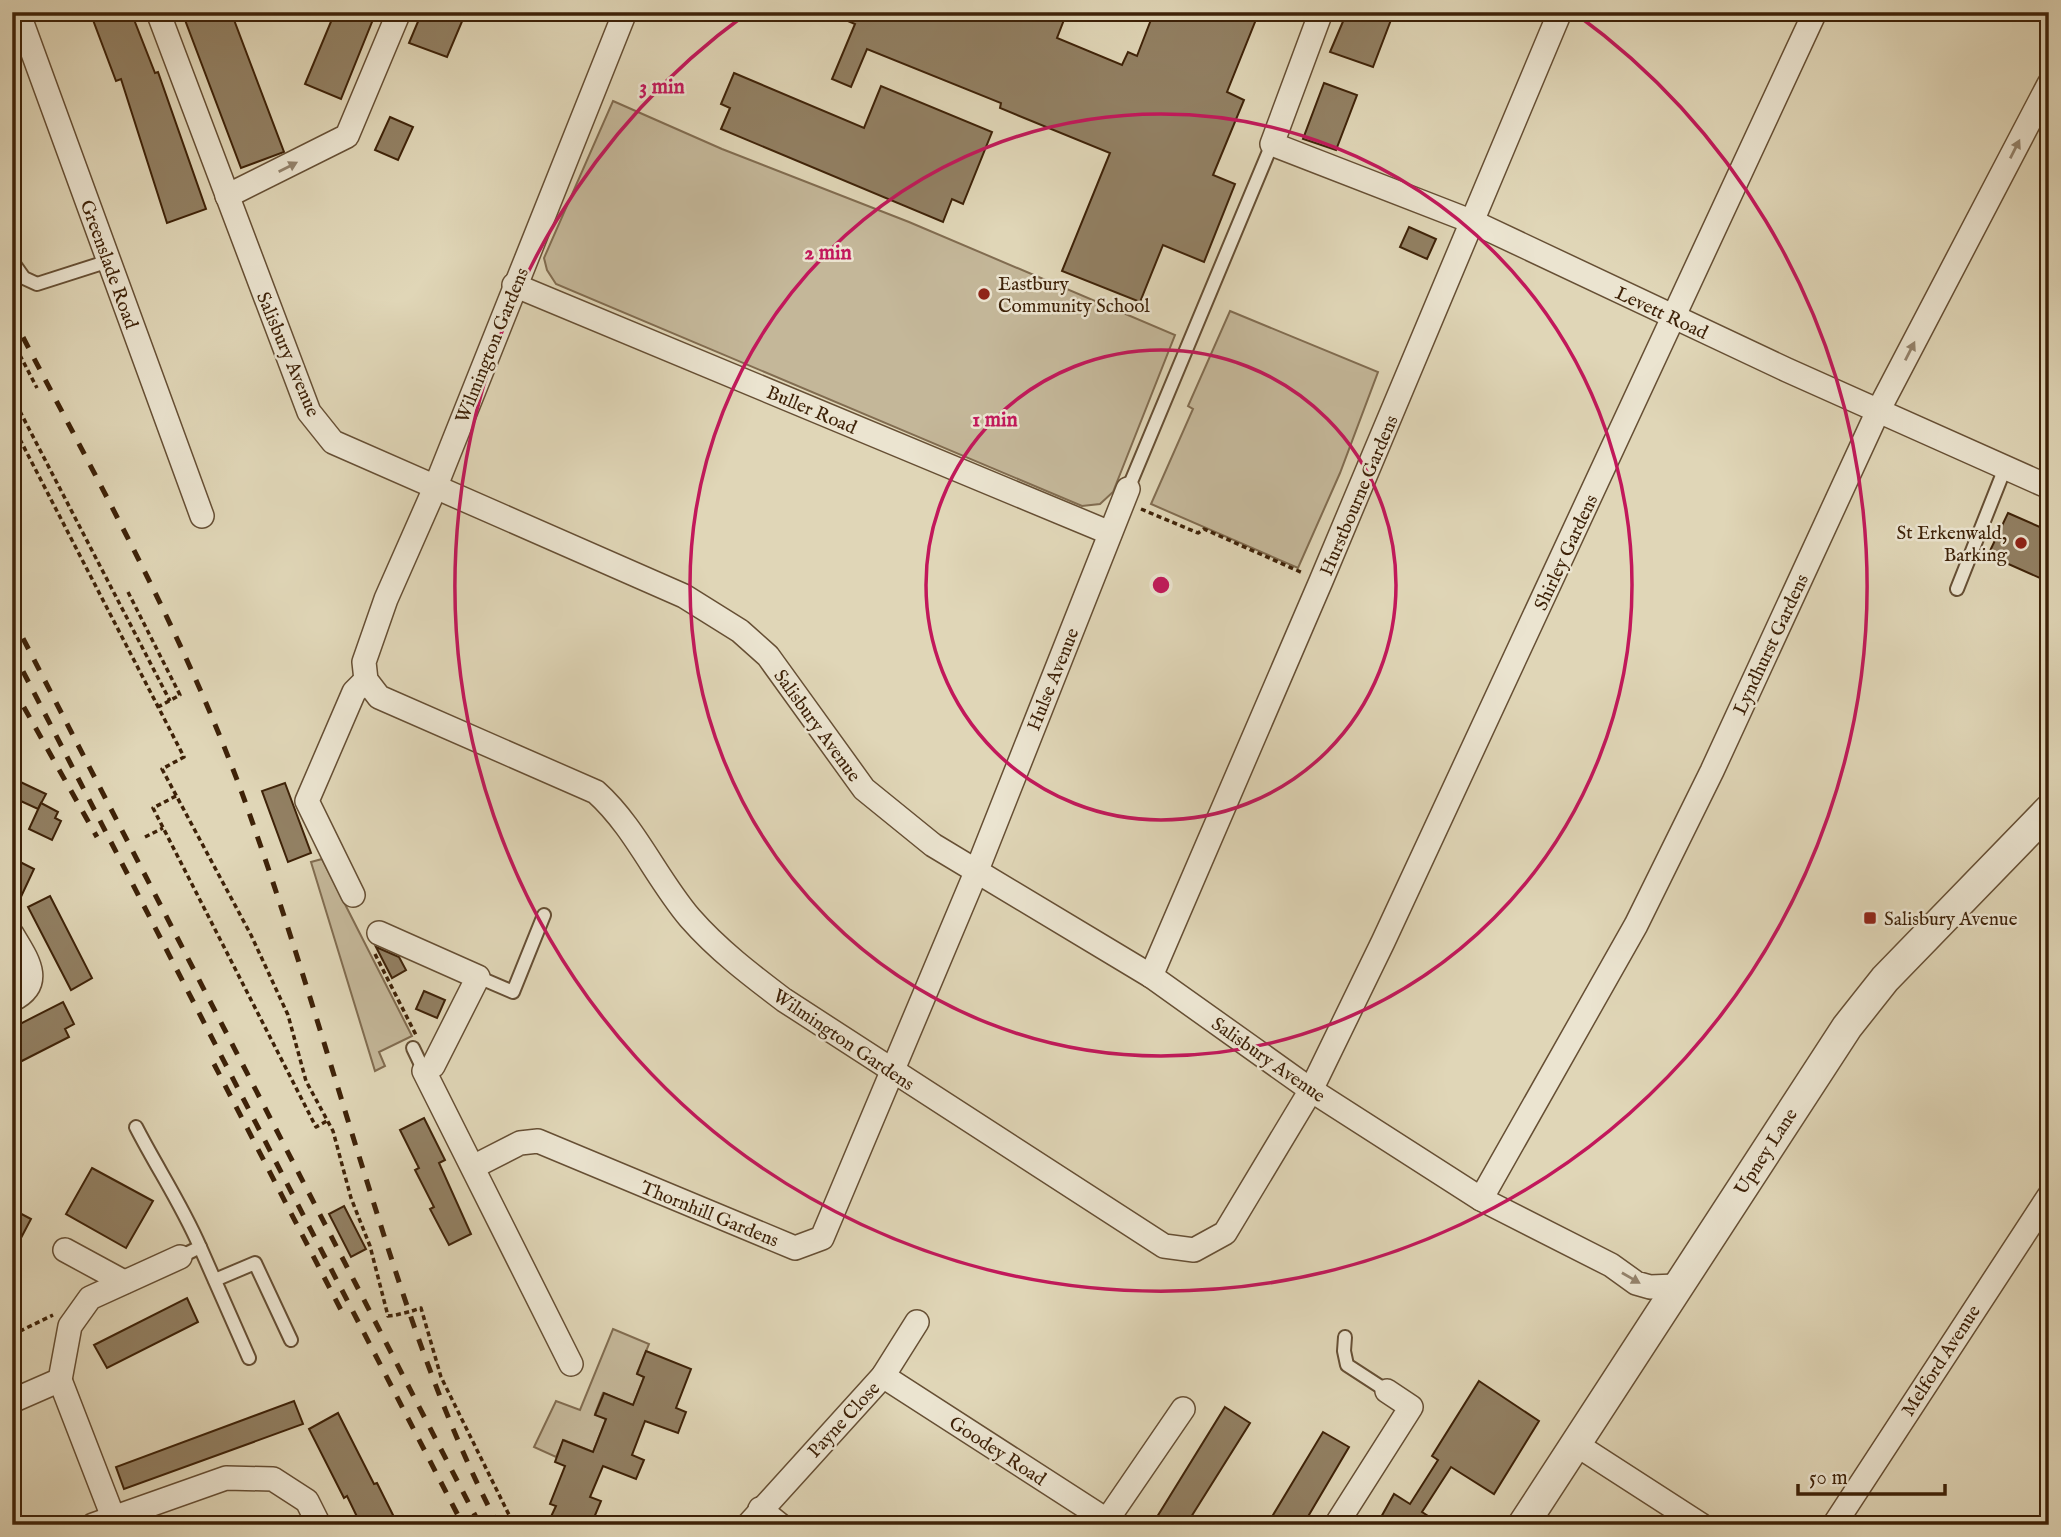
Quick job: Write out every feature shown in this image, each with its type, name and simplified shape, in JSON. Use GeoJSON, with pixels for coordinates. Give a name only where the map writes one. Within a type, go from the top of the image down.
{"type":"FeatureCollection","features":[{"type":"Feature","properties":{"kind":"street","name":"Greenslade Road"},"geometry":{"type":"LineString","coordinates":[[18,12],[202,516]]}},
{"type":"Feature","properties":{"kind":"street","name":"Salisbury Avenue"},"geometry":{"type":"LineString","coordinates":[[158,12],[309,412],[333,442],[435,488],[590,552],[684,596],[740,631],[768,656],[864,789],[933,845],[1151,976],[1311,1090],[1481,1199],[1591,1256],[1636,1283],[1676,1286]]}},
{"type":"Feature","properties":{"kind":"street"},"geometry":{"type":"LineString","coordinates":[[227,196],[347,136],[400,12]]}},
{"type":"Feature","properties":{"kind":"street","name":"Wilmington Gardens"},"geometry":{"type":"LineString","coordinates":[[625,12],[435,488],[386,598],[364,662],[366,680],[379,697],[596,792],[614,808],[690,917],[732,960],[784,1000],[1164,1246],[1194,1250],[1225,1233],[1311,1090]]}},
{"type":"Feature","properties":{"kind":"street"},"geometry":{"type":"LineString","coordinates":[[1272,144],[1321,12]]}},
{"type":"Feature","properties":{"kind":"street","name":"Hurstbourne Gardens"},"geometry":{"type":"LineString","coordinates":[[1151,976],[1321,581],[1560,12]]}},
{"type":"Feature","properties":{"kind":"street","name":"Shirley Gardens"},"geometry":{"type":"LineString","coordinates":[[1311,1090],[1675,318],[1815,12]]}},
{"type":"Feature","properties":{"kind":"street","name":"Lyndhurst Gardens"},"geometry":{"type":"LineString","coordinates":[[1481,1199],[1636,925],[1712,771],[1878,411],[2049,84]]}},
{"type":"Feature","properties":{"kind":"street","name":"Levett Road"},"geometry":{"type":"LineString","coordinates":[[1272,144],[1473,222],[1675,318],[2049,487]]}},
{"type":"Feature","properties":{"kind":"street","name":"Buller Road"},"geometry":{"type":"LineString","coordinates":[[514,285],[1110,533]]}},
{"type":"Feature","properties":{"kind":"street","name":"Hulse Avenue"},"geometry":{"type":"LineString","coordinates":[[977,870],[1126,495]]}},
{"type":"Feature","properties":{"kind":"street","name":"Wilmington Gardens"},"geometry":{"type":"LineString","coordinates":[[354,895],[307,801],[354,692],[366,680]]}},
{"type":"Feature","properties":{"kind":"street","name":"Upney Lane"},"geometry":{"type":"LineString","coordinates":[[1522,1525],[1847,1027],[1885,979],[2049,810]]}},
{"type":"Feature","properties":{"kind":"street","name":"Thornhill Gardens"},"geometry":{"type":"LineString","coordinates":[[473,1167],[520,1143],[537,1141],[795,1248],[822,1238],[977,870]]}},
{"type":"Feature","properties":{"kind":"street"},"geometry":{"type":"LineString","coordinates":[[379,933],[478,977],[433,1066],[424,1071],[571,1364]]}},
{"type":"Feature","properties":{"kind":"street"},"geometry":{"type":"LineString","coordinates":[[12,934],[29,966],[32,978],[26,992],[15,999]]}},
{"type":"Feature","properties":{"kind":"street","name":"Melford Avenue"},"geometry":{"type":"LineString","coordinates":[[1834,1525],[2049,1196]]}},
{"type":"Feature","properties":{"kind":"street"},"geometry":{"type":"LineString","coordinates":[[65,1250],[124,1282]]}},
{"type":"Feature","properties":{"kind":"street"},"geometry":{"type":"LineString","coordinates":[[190,1252],[90,1298],[70,1326],[60,1380],[103,1521],[226,1478],[273,1479],[307,1501],[319,1525]]}},
{"type":"Feature","properties":{"kind":"street","name":"Payne Close"},"geometry":{"type":"LineString","coordinates":[[780,1525],[754,1517],[883,1376],[917,1322]]}},
{"type":"Feature","properties":{"kind":"street","name":"Goodey Road"},"geometry":{"type":"LineString","coordinates":[[883,1376],[1110,1523]]}},
{"type":"Feature","properties":{"kind":"street"},"geometry":{"type":"LineString","coordinates":[[12,1401],[60,1380]]}},
{"type":"Feature","properties":{"kind":"street"},"geometry":{"type":"LineString","coordinates":[[1336,1525],[1411,1407],[1387,1391]]}},
{"type":"Feature","properties":{"kind":"street"},"geometry":{"type":"LineString","coordinates":[[1110,1523],[1183,1409]]}},
{"type":"Feature","properties":{"kind":"street"},"geometry":{"type":"LineString","coordinates":[[1574,1443],[1701,1525]]}},
{"type":"Feature","properties":{"kind":"lane"},"geometry":{"type":"LineString","coordinates":[[1126,495],[1272,144]]}},
{"type":"Feature","properties":{"kind":"lane"},"geometry":{"type":"LineString","coordinates":[[12,261],[24,278],[37,284],[109,261]]}},
{"type":"Feature","properties":{"kind":"lane"},"geometry":{"type":"LineString","coordinates":[[1957,589],[2005,468]]}},
{"type":"Feature","properties":{"kind":"lane"},"geometry":{"type":"LineString","coordinates":[[478,977],[513,992],[544,915]]}},
{"type":"Feature","properties":{"kind":"lane"},"geometry":{"type":"LineString","coordinates":[[413,1048],[424,1071]]}},
{"type":"Feature","properties":{"kind":"lane"},"geometry":{"type":"LineString","coordinates":[[136,1127],[157,1169],[183,1206],[190,1252],[215,1280],[249,1358]]}},
{"type":"Feature","properties":{"kind":"lane"},"geometry":{"type":"LineString","coordinates":[[215,1280],[255,1263],[291,1340]]}},
{"type":"Feature","properties":{"kind":"lane"},"geometry":{"type":"LineString","coordinates":[[1346,1337],[1344,1351],[1347,1365],[1387,1391]]}},
{"type":"Feature","properties":{"kind":"path"},"geometry":{"type":"LineString","coordinates":[[13,343],[37,388]]}},
{"type":"Feature","properties":{"kind":"path"},"geometry":{"type":"LineString","coordinates":[[12,396],[170,701]]}},
{"type":"Feature","properties":{"kind":"path"},"geometry":{"type":"LineString","coordinates":[[12,424],[184,757],[162,769],[251,934],[288,1015],[306,1080],[328,1120],[351,1198],[370,1246],[388,1317],[421,1308],[441,1377],[514,1525]]}},
{"type":"Feature","properties":{"kind":"path"},"geometry":{"type":"LineString","coordinates":[[1126,495],[1198,533],[1203,529],[1321,581]]}},
{"type":"Feature","properties":{"kind":"path"},"geometry":{"type":"LineString","coordinates":[[128,592],[180,695],[158,707]]}},
{"type":"Feature","properties":{"kind":"path"},"geometry":{"type":"LineString","coordinates":[[176,796],[153,808],[316,1127],[328,1120]]}},
{"type":"Feature","properties":{"kind":"path"},"geometry":{"type":"LineString","coordinates":[[145,837],[163,828]]}},
{"type":"Feature","properties":{"kind":"shaded area"},"geometry":{"type":"Polygon","coordinates":[[[613,101],[722,149],[909,222],[1175,335],[1113,492],[1100,504],[1082,506],[556,284],[547,270],[544,258],[613,101]]]}},
{"type":"Feature","properties":{"kind":"shaded area"},"geometry":{"type":"Polygon","coordinates":[[[1230,311],[1378,372],[1340,473],[1298,568],[1151,504],[1193,409],[1188,406],[1230,311]]]}},
{"type":"Feature","properties":{"kind":"shaded area"},"geometry":{"type":"Polygon","coordinates":[[[322,859],[412,1036],[379,1052],[385,1066],[375,1071],[311,862],[322,859]]]}},
{"type":"Feature","properties":{"kind":"shaded area"},"geometry":{"type":"Polygon","coordinates":[[[613,1329],[649,1344],[637,1373],[644,1377],[633,1405],[603,1393],[595,1414],[606,1419],[593,1452],[564,1440],[556,1457],[534,1447],[556,1401],[580,1410],[613,1329]]]}},
{"type":"Feature","properties":{"kind":"building"},"geometry":{"type":"Polygon","coordinates":[[[90,12],[131,12],[155,73],[158,72],[206,209],[167,223],[121,79],[116,81],[90,12]]]}},
{"type":"Feature","properties":{"kind":"building"},"geometry":{"type":"Polygon","coordinates":[[[182,12],[231,12],[284,152],[241,168],[182,12]]]}},
{"type":"Feature","properties":{"kind":"building"},"geometry":{"type":"Polygon","coordinates":[[[335,12],[376,12],[341,99],[305,84],[335,12]]]}},
{"type":"Feature","properties":{"kind":"building"},"geometry":{"type":"Polygon","coordinates":[[[422,12],[466,12],[447,57],[409,43],[422,12]]]}},
{"type":"Feature","properties":{"kind":"building"},"geometry":{"type":"Polygon","coordinates":[[[827,12],[1067,12],[1057,38],[1122,65],[1128,52],[1137,56],[1154,12],[1259,12],[1227,92],[1244,100],[1213,175],[1235,184],[1204,262],[1163,245],[1140,302],[1062,271],[1110,153],[1000,108],[1001,103],[867,49],[851,87],[832,79],[855,24],[827,12]]]}},
{"type":"Feature","properties":{"kind":"building"},"geometry":{"type":"Polygon","coordinates":[[[1347,12],[1394,12],[1373,67],[1330,52],[1347,12]]]}},
{"type":"Feature","properties":{"kind":"building"},"geometry":{"type":"Polygon","coordinates":[[[734,73],[864,128],[881,86],[992,132],[963,204],[952,199],[943,222],[721,129],[730,108],[721,104],[734,73]]]}},
{"type":"Feature","properties":{"kind":"building"},"geometry":{"type":"Polygon","coordinates":[[[1324,83],[1357,95],[1336,150],[1303,139],[1324,83]]]}},
{"type":"Feature","properties":{"kind":"building"},"geometry":{"type":"Polygon","coordinates":[[[390,117],[413,127],[398,160],[375,150],[390,117]]]}},
{"type":"Feature","properties":{"kind":"building"},"geometry":{"type":"Polygon","coordinates":[[[1409,227],[1436,239],[1427,259],[1400,247],[1409,227]]]}},
{"type":"Feature","properties":{"kind":"building","name":"St Erkenwald, Barking"},"geometry":{"type":"Polygon","coordinates":[[[2008,513],[2049,531],[2049,582],[1988,555],[2008,513]]]}},
{"type":"Feature","properties":{"kind":"building"},"geometry":{"type":"Polygon","coordinates":[[[12,778],[46,794],[38,809],[12,797],[12,778]]]}},
{"type":"Feature","properties":{"kind":"building"},"geometry":{"type":"Polygon","coordinates":[[[285,783],[311,853],[288,862],[262,791],[285,783]]]}},
{"type":"Feature","properties":{"kind":"building"},"geometry":{"type":"Polygon","coordinates":[[[41,803],[58,812],[55,818],[61,821],[52,840],[29,829],[41,803]]]}},
{"type":"Feature","properties":{"kind":"building"},"geometry":{"type":"Polygon","coordinates":[[[18,861],[34,869],[12,916],[12,875],[18,861]]]}},
{"type":"Feature","properties":{"kind":"building"},"geometry":{"type":"Polygon","coordinates":[[[50,896],[92,978],[71,990],[28,907],[50,896]]]}},
{"type":"Feature","properties":{"kind":"building"},"geometry":{"type":"Polygon","coordinates":[[[376,947],[399,957],[406,970],[392,978],[376,947]]]}},
{"type":"Feature","properties":{"kind":"building"},"geometry":{"type":"Polygon","coordinates":[[[424,991],[445,1000],[437,1018],[416,1009],[424,991]]]}},
{"type":"Feature","properties":{"kind":"building"},"geometry":{"type":"Polygon","coordinates":[[[63,1002],[74,1024],[65,1029],[69,1037],[12,1066],[12,1028],[63,1002]]]}},
{"type":"Feature","properties":{"kind":"building"},"geometry":{"type":"Polygon","coordinates":[[[424,1118],[445,1160],[439,1163],[471,1234],[449,1245],[430,1209],[434,1207],[415,1170],[419,1168],[400,1130],[424,1118]]]}},
{"type":"Feature","properties":{"kind":"building"},"geometry":{"type":"Polygon","coordinates":[[[92,1168],[153,1201],[126,1248],[66,1214],[92,1168]]]}},
{"type":"Feature","properties":{"kind":"building"},"geometry":{"type":"Polygon","coordinates":[[[344,1206],[366,1249],[351,1257],[329,1214],[344,1206]]]}},
{"type":"Feature","properties":{"kind":"building"},"geometry":{"type":"Polygon","coordinates":[[[12,1209],[31,1219],[12,1255],[12,1209]]]}},
{"type":"Feature","properties":{"kind":"building"},"geometry":{"type":"Polygon","coordinates":[[[187,1298],[198,1322],[107,1368],[94,1345],[187,1298]]]}},
{"type":"Feature","properties":{"kind":"building"},"geometry":{"type":"Polygon","coordinates":[[[646,1351],[691,1369],[676,1408],[686,1412],[678,1433],[645,1421],[632,1455],[644,1460],[636,1479],[603,1466],[590,1497],[601,1501],[591,1525],[547,1525],[556,1506],[550,1504],[565,1466],[555,1462],[563,1440],[593,1452],[606,1419],[595,1415],[604,1393],[633,1405],[644,1377],[637,1374],[646,1351]]]}},
{"type":"Feature","properties":{"kind":"building"},"geometry":{"type":"Polygon","coordinates":[[[1479,1381],[1539,1421],[1494,1494],[1451,1467],[1422,1512],[1442,1525],[1390,1525],[1380,1519],[1394,1494],[1410,1504],[1438,1460],[1432,1456],[1479,1381]]]}},
{"type":"Feature","properties":{"kind":"building"},"geometry":{"type":"Polygon","coordinates":[[[294,1401],[303,1424],[124,1489],[116,1467],[294,1401]]]}},
{"type":"Feature","properties":{"kind":"building"},"geometry":{"type":"Polygon","coordinates":[[[1225,1407],[1250,1423],[1186,1525],[1152,1525],[1225,1407]]]}},
{"type":"Feature","properties":{"kind":"building"},"geometry":{"type":"Polygon","coordinates":[[[338,1413],[398,1525],[361,1525],[347,1496],[344,1498],[309,1429],[338,1413]]]}},
{"type":"Feature","properties":{"kind":"building"},"geometry":{"type":"Polygon","coordinates":[[[1323,1432],[1349,1447],[1303,1525],[1267,1525],[1323,1432]]]}},
{"type":"Feature","properties":{"kind":"railway"},"geometry":{"type":"LineString","coordinates":[[12,316],[138,558],[223,743],[279,902],[411,1317],[459,1443],[498,1525]]}},
{"type":"Feature","properties":{"kind":"railway"},"geometry":{"type":"LineString","coordinates":[[12,617],[480,1525]]}},
{"type":"Feature","properties":{"kind":"railway"},"geometry":{"type":"LineString","coordinates":[[12,650],[463,1525]]}},
{"type":"Feature","properties":{"kind":"railway"},"geometry":{"type":"LineString","coordinates":[[12,686],[97,837]]}},
{"type":"Feature","properties":{"kind":"railway"},"geometry":{"type":"LineString","coordinates":[[214,1064],[341,1310]]}},
{"type":"Feature","properties":{"kind":"place","name":"Eastbury Community School"},"geometry":{"type":"Point","coordinates":[984,294]}},
{"type":"Feature","properties":{"kind":"place","name":"St Erkenwald, Barking"},"geometry":{"type":"Point","coordinates":[2021,543]}},
{"type":"Feature","properties":{"kind":"place","name":"Salisbury Avenue"},"geometry":{"type":"Point","coordinates":[1870,918]}}]}
